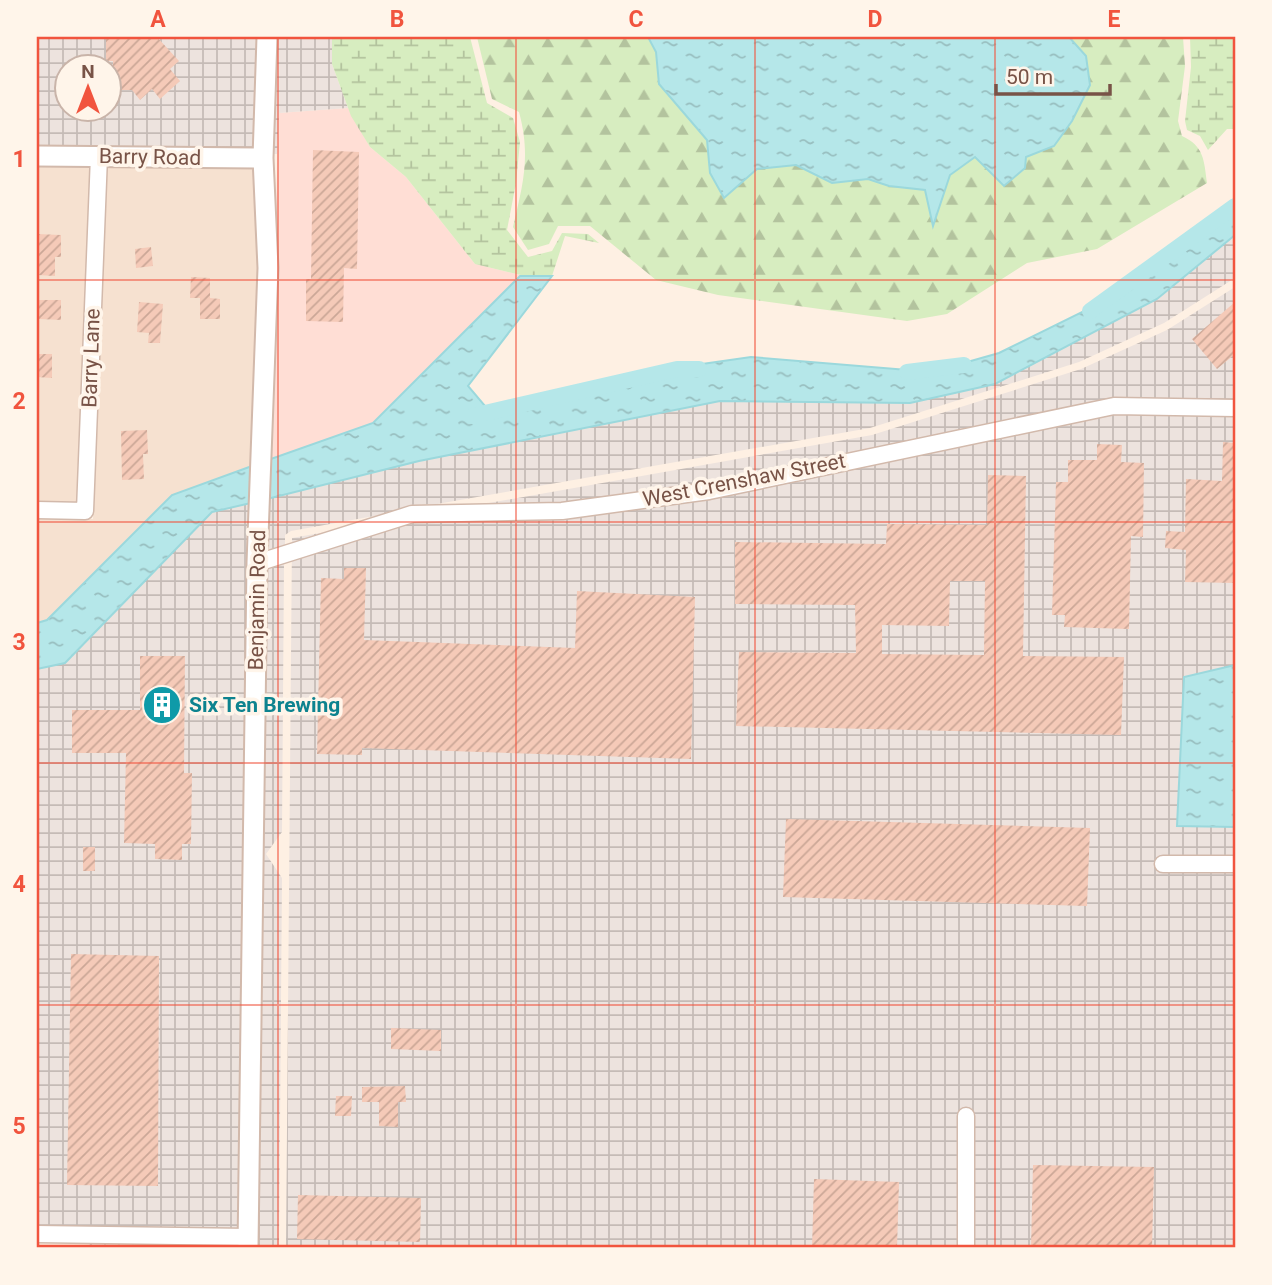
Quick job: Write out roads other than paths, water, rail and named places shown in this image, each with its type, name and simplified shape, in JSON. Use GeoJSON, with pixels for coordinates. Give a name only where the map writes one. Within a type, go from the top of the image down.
{"type":"FeatureCollection","features":[{"type":"Feature","properties":{"kind":"street","name":"Benjamin Road"},"geometry":{"type":"LineString","coordinates":[[248,1243],[257,563],[260,426],[268,268],[263,158],[267,37]]}},
{"type":"Feature","properties":{"kind":"street","name":"Barry Road"},"geometry":{"type":"LineString","coordinates":[[37,156],[263,158]]}},
{"type":"Feature","properties":{"kind":"street","name":"Barry Lane"},"geometry":{"type":"LineString","coordinates":[[37,510],[85,511],[99,156]]}},
{"type":"Feature","properties":{"kind":"street","name":"West Crenshaw Street"},"geometry":{"type":"LineString","coordinates":[[257,563],[412,514],[562,512],[709,491],[1114,406],[1235,408]]}},
{"type":"Feature","properties":{"kind":"street"},"geometry":{"type":"LineString","coordinates":[[1163,864],[1235,864]]}},
{"type":"Feature","properties":{"kind":"street"},"geometry":{"type":"LineString","coordinates":[[967,1115],[967,1248]]}},
{"type":"Feature","properties":{"kind":"street"},"geometry":{"type":"LineString","coordinates":[[37,1234],[248,1243]]}},
{"type":"Feature","properties":{"kind":"water"},"geometry":{"type":"Polygon","coordinates":[[[648,37],[1069,37],[1086,56],[1090,85],[1072,121],[1054,146],[1026,157],[1025,168],[1004,186],[975,157],[950,175],[933,226],[925,190],[889,186],[868,179],[832,183],[796,165],[757,169],[724,198],[710,173],[707,140],[659,84],[656,52],[648,37]]]}},
{"type":"Feature","properties":{"kind":"water"},"geometry":{"type":"Polygon","coordinates":[[[1235,211],[1235,235],[1157,299],[995,384],[910,403],[720,401],[419,461],[267,499],[268,460],[373,423],[520,276],[552,276],[468,386],[490,412],[688,366],[751,357],[932,372],[999,353],[1125,291],[1235,211]]]}},
{"type":"Feature","properties":{"kind":"water"},"geometry":{"type":"Polygon","coordinates":[[[252,466],[251,503],[212,512],[65,663],[37,669],[37,623],[47,620],[172,495],[252,466]]]}},
{"type":"Feature","properties":{"kind":"water"},"geometry":{"type":"Polygon","coordinates":[[[1235,665],[1235,827],[1177,826],[1184,677],[1235,665]]]}},
{"type":"Feature","properties":{"kind":"waterway"},"geometry":{"type":"LineString","coordinates":[[1090,311],[1235,206]]}},
{"type":"Feature","properties":{"kind":"waterway"},"geometry":{"type":"LineString","coordinates":[[907,372],[964,365]]}},
{"type":"Feature","properties":{"kind":"waterway"},"geometry":{"type":"LineString","coordinates":[[472,416],[677,369],[699,369]]}},
{"type":"Feature","properties":{"kind":"place","name":"Six Ten Brewing"},"geometry":{"type":"Point","coordinates":[162,705]}}]}
